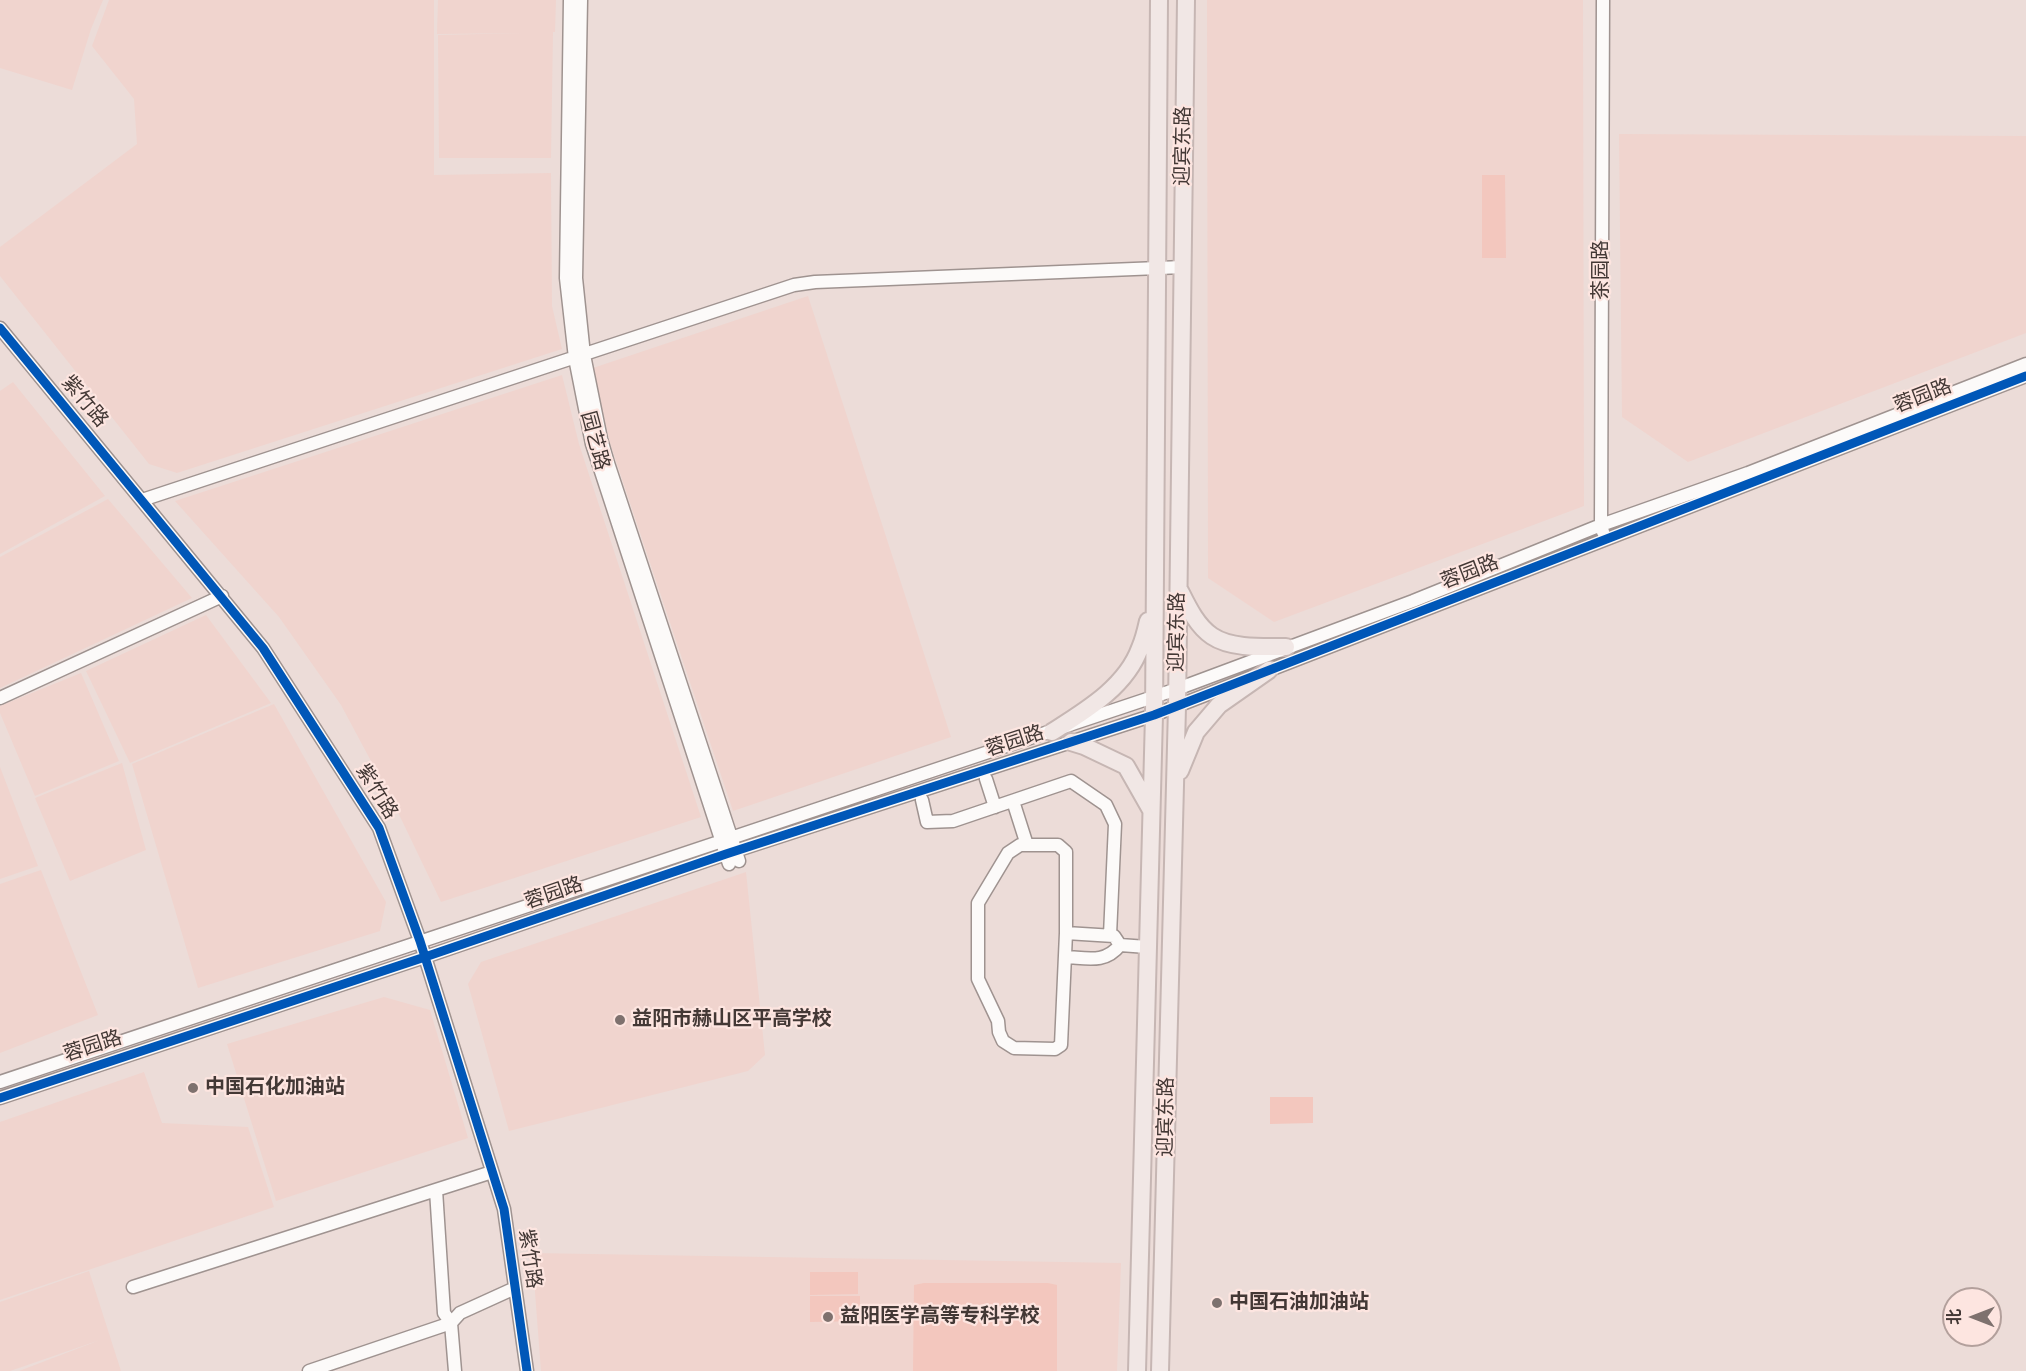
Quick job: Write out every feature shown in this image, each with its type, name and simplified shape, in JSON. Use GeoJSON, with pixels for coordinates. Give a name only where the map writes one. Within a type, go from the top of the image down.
{"type":"FeatureCollection","features":[{"type":"Feature","properties":{"kind":"highway","name":"迎宾东路"},"geometry":{"type":"LineString","coordinates":[[1137,1371],[1154,716],[1159,0]]}},
{"type":"Feature","properties":{"kind":"highway","name":"迎宾东路"},"geometry":{"type":"LineString","coordinates":[[1160,1371],[1177,707],[1186,0]]}},
{"type":"Feature","properties":{"kind":"highway"},"geometry":{"type":"LineString","coordinates":[[1052,732],[1092,707],[1122,679],[1140,651],[1154,592],[1179,587],[1193,616],[1213,637],[1243,646],[1286,647]]}},
{"type":"Feature","properties":{"kind":"highway"},"geometry":{"type":"LineString","coordinates":[[1175,783],[1196,732],[1219,705],[1269,670]]}},
{"type":"Feature","properties":{"kind":"highway"},"geometry":{"type":"LineString","coordinates":[[1071,742],[1126,766],[1151,810]]}},
{"type":"Feature","properties":{"kind":"highway"},"geometry":{"type":"LineString","coordinates":[[1150,831],[1174,832]]}},
{"type":"Feature","properties":{"kind":"highway"},"geometry":{"type":"LineString","coordinates":[[1140,1239],[1163,1239]]}},
{"type":"Feature","properties":{"kind":"street","name":"园艺路"},"geometry":{"type":"LineString","coordinates":[[570,0],[566,278],[580,356],[608,463],[733,858]]}},
{"type":"Feature","properties":{"kind":"street","name":"园艺路"},"geometry":{"type":"LineString","coordinates":[[580,356],[576,278],[581,0]]}},
{"type":"Feature","properties":{"kind":"street","name":"茶园路"},"geometry":{"type":"LineString","coordinates":[[1603,0],[1601,525],[1606,538]]}},
{"type":"Feature","properties":{"kind":"street"},"geometry":{"type":"LineString","coordinates":[[142,500],[794,285],[815,282],[1183,267]]}},
{"type":"Feature","properties":{"kind":"street","name":"紫竹路"},"geometry":{"type":"LineString","coordinates":[[0,328],[263,648],[379,828],[420,941],[504,1209],[527,1371]]}},
{"type":"Feature","properties":{"kind":"street","name":"蓉园路"},"geometry":{"type":"LineString","coordinates":[[0,1082],[1177,689],[1413,601],[1601,525],[1748,472],[2026,364]]}},
{"type":"Feature","properties":{"kind":"street","name":"蓉园路"},"geometry":{"type":"LineString","coordinates":[[0,1098],[733,858],[1071,742],[1154,716],[2026,376]]}},
{"type":"Feature","properties":{"kind":"street"},"geometry":{"type":"LineString","coordinates":[[0,698],[222,596]]}},
{"type":"Feature","properties":{"kind":"street"},"geometry":{"type":"LineString","coordinates":[[986,779],[995,807]]}},
{"type":"Feature","properties":{"kind":"street"},"geometry":{"type":"LineString","coordinates":[[922,800],[927,822],[953,821],[1071,781],[1106,805],[1115,824],[1110,935]]}},
{"type":"Feature","properties":{"kind":"street"},"geometry":{"type":"LineString","coordinates":[[1013,801],[1027,845]]}},
{"type":"Feature","properties":{"kind":"street"},"geometry":{"type":"LineString","coordinates":[[1020,845],[1027,845],[1058,845],[1066,852],[1066,957],[1061,1045],[1055,1049],[1014,1047],[1003,1041],[998,1021],[978,978],[978,903],[1008,853],[1020,845]]}},
{"type":"Feature","properties":{"kind":"street"},"geometry":{"type":"LineString","coordinates":[[1066,933],[1110,935],[1114,936],[1120,945]]}},
{"type":"Feature","properties":{"kind":"street"},"geometry":{"type":"LineString","coordinates":[[1066,957],[1104,958],[1114,953],[1120,945]]}},
{"type":"Feature","properties":{"kind":"street"},"geometry":{"type":"LineString","coordinates":[[1120,945],[1147,947]]}},
{"type":"Feature","properties":{"kind":"street"},"geometry":{"type":"LineString","coordinates":[[133,1287],[492,1172]]}},
{"type":"Feature","properties":{"kind":"street"},"geometry":{"type":"LineString","coordinates":[[435,1190],[444,1313],[451,1323],[455,1371]]}},
{"type":"Feature","properties":{"kind":"street"},"geometry":{"type":"LineString","coordinates":[[309,1371],[451,1323],[460,1313],[515,1288]]}},
{"type":"Feature","properties":{"kind":"shaded area"},"geometry":{"type":"Polygon","coordinates":[[[0,0],[103,0],[91,29],[72,90],[0,68],[0,0]]]}},
{"type":"Feature","properties":{"kind":"shaded area"},"geometry":{"type":"Polygon","coordinates":[[[109,0],[434,0],[434,175],[551,173],[552,306],[562,349],[177,473],[149,464],[0,276],[0,247],[137,144],[134,99],[92,46],[109,0]]]}},
{"type":"Feature","properties":{"kind":"shaded area"},"geometry":{"type":"Polygon","coordinates":[[[438,0],[556,0],[555,32],[553,32],[551,158],[439,158],[438,35],[525,33],[437,34],[438,0]]]}},
{"type":"Feature","properties":{"kind":"shaded area"},"geometry":{"type":"Polygon","coordinates":[[[1207,0],[1583,0],[1584,506],[1274,622],[1208,578],[1207,0]]]}},
{"type":"Feature","properties":{"kind":"shaded area"},"geometry":{"type":"Polygon","coordinates":[[[1619,134],[2026,136],[2026,333],[1688,462],[1622,417],[1619,134]]]}},
{"type":"Feature","properties":{"kind":"shaded area"},"geometry":{"type":"Polygon","coordinates":[[[1482,175],[1505,175],[1506,258],[1482,258],[1482,175]]]}},
{"type":"Feature","properties":{"kind":"shaded area"},"geometry":{"type":"Polygon","coordinates":[[[808,296],[951,737],[733,811],[610,443],[593,368],[808,296]]]}},
{"type":"Feature","properties":{"kind":"shaded area"},"geometry":{"type":"Polygon","coordinates":[[[562,375],[579,444],[701,817],[441,902],[394,804],[341,705],[279,617],[175,501],[562,375]]]}},
{"type":"Feature","properties":{"kind":"shaded area"},"geometry":{"type":"Polygon","coordinates":[[[13,382],[105,496],[0,554],[0,391],[13,382]]]}},
{"type":"Feature","properties":{"kind":"shaded area"},"geometry":{"type":"Polygon","coordinates":[[[108,499],[192,598],[0,688],[0,557],[108,499]]]}},
{"type":"Feature","properties":{"kind":"shaded area"},"geometry":{"type":"Polygon","coordinates":[[[206,615],[271,703],[130,763],[86,671],[206,615]]]}},
{"type":"Feature","properties":{"kind":"shaded area"},"geometry":{"type":"Polygon","coordinates":[[[81,673],[119,761],[35,796],[0,713],[0,706],[81,673]]]}},
{"type":"Feature","properties":{"kind":"shaded area"},"geometry":{"type":"Polygon","coordinates":[[[274,704],[386,902],[380,931],[198,988],[132,764],[274,704]]]}},
{"type":"Feature","properties":{"kind":"shaded area"},"geometry":{"type":"Polygon","coordinates":[[[122,763],[146,850],[70,881],[35,798],[122,763]]]}},
{"type":"Feature","properties":{"kind":"shaded area"},"geometry":{"type":"Polygon","coordinates":[[[0,767],[38,866],[0,879],[0,767]]]}},
{"type":"Feature","properties":{"kind":"shaded area"},"geometry":{"type":"Polygon","coordinates":[[[41,870],[98,1015],[0,1053],[0,884],[41,870]]]}},
{"type":"Feature","properties":{"kind":"shaded area","name":"益阳市赫山区平高学校"},"geometry":{"type":"Polygon","coordinates":[[[746,872],[765,1055],[748,1071],[509,1131],[468,984],[481,962],[746,872]]]}},
{"type":"Feature","properties":{"kind":"shaded area"},"geometry":{"type":"Polygon","coordinates":[[[384,997],[430,1010],[468,1138],[276,1201],[227,1044],[384,997]]]}},
{"type":"Feature","properties":{"kind":"shaded area"},"geometry":{"type":"Polygon","coordinates":[[[144,1072],[162,1123],[248,1127],[274,1207],[0,1300],[0,1122],[144,1072]]]}},
{"type":"Feature","properties":{"kind":"shaded area"},"geometry":{"type":"Polygon","coordinates":[[[1270,1097],[1313,1097],[1313,1123],[1270,1124],[1270,1097]]]}},
{"type":"Feature","properties":{"kind":"shaded area","name":"益阳医学高等专科学校"},"geometry":{"type":"Polygon","coordinates":[[[532,1253],[1121,1263],[1117,1371],[541,1371],[532,1253]]]}},
{"type":"Feature","properties":{"kind":"shaded area"},"geometry":{"type":"Polygon","coordinates":[[[89,1271],[121,1371],[19,1371],[100,1340],[10,1371],[0,1371],[0,1302],[89,1271]]]}},
{"type":"Feature","properties":{"kind":"shaded area"},"geometry":{"type":"Polygon","coordinates":[[[810,1272],[858,1272],[858,1294],[810,1295],[810,1272]]]}},
{"type":"Feature","properties":{"kind":"shaded area"},"geometry":{"type":"Polygon","coordinates":[[[924,1283],[1048,1283],[1057,1285],[1057,1371],[913,1371],[914,1285],[924,1283]]]}},
{"type":"Feature","properties":{"kind":"shaded area"},"geometry":{"type":"Polygon","coordinates":[[[810,1296],[860,1296],[860,1321],[810,1322],[810,1296]]]}},
{"type":"Feature","properties":{"kind":"cycle path"},"geometry":{"type":"LineString","coordinates":[[0,328],[263,648],[379,828],[420,941],[504,1209],[527,1371]]}},
{"type":"Feature","properties":{"kind":"cycle path"},"geometry":{"type":"LineString","coordinates":[[0,1098],[726,854],[1154,715],[2026,376]]}},
{"type":"Feature","properties":{"kind":"place","name":"益阳市赫山区平高学校"},"geometry":{"type":"Point","coordinates":[620,1020]}},
{"type":"Feature","properties":{"kind":"place","name":"中国石化加油站"},"geometry":{"type":"Point","coordinates":[193,1088]}},
{"type":"Feature","properties":{"kind":"place","name":"中国石油加油站"},"geometry":{"type":"Point","coordinates":[1217,1303]}},
{"type":"Feature","properties":{"kind":"place","name":"益阳医学高等专科学校"},"geometry":{"type":"Point","coordinates":[828,1317]}}]}
